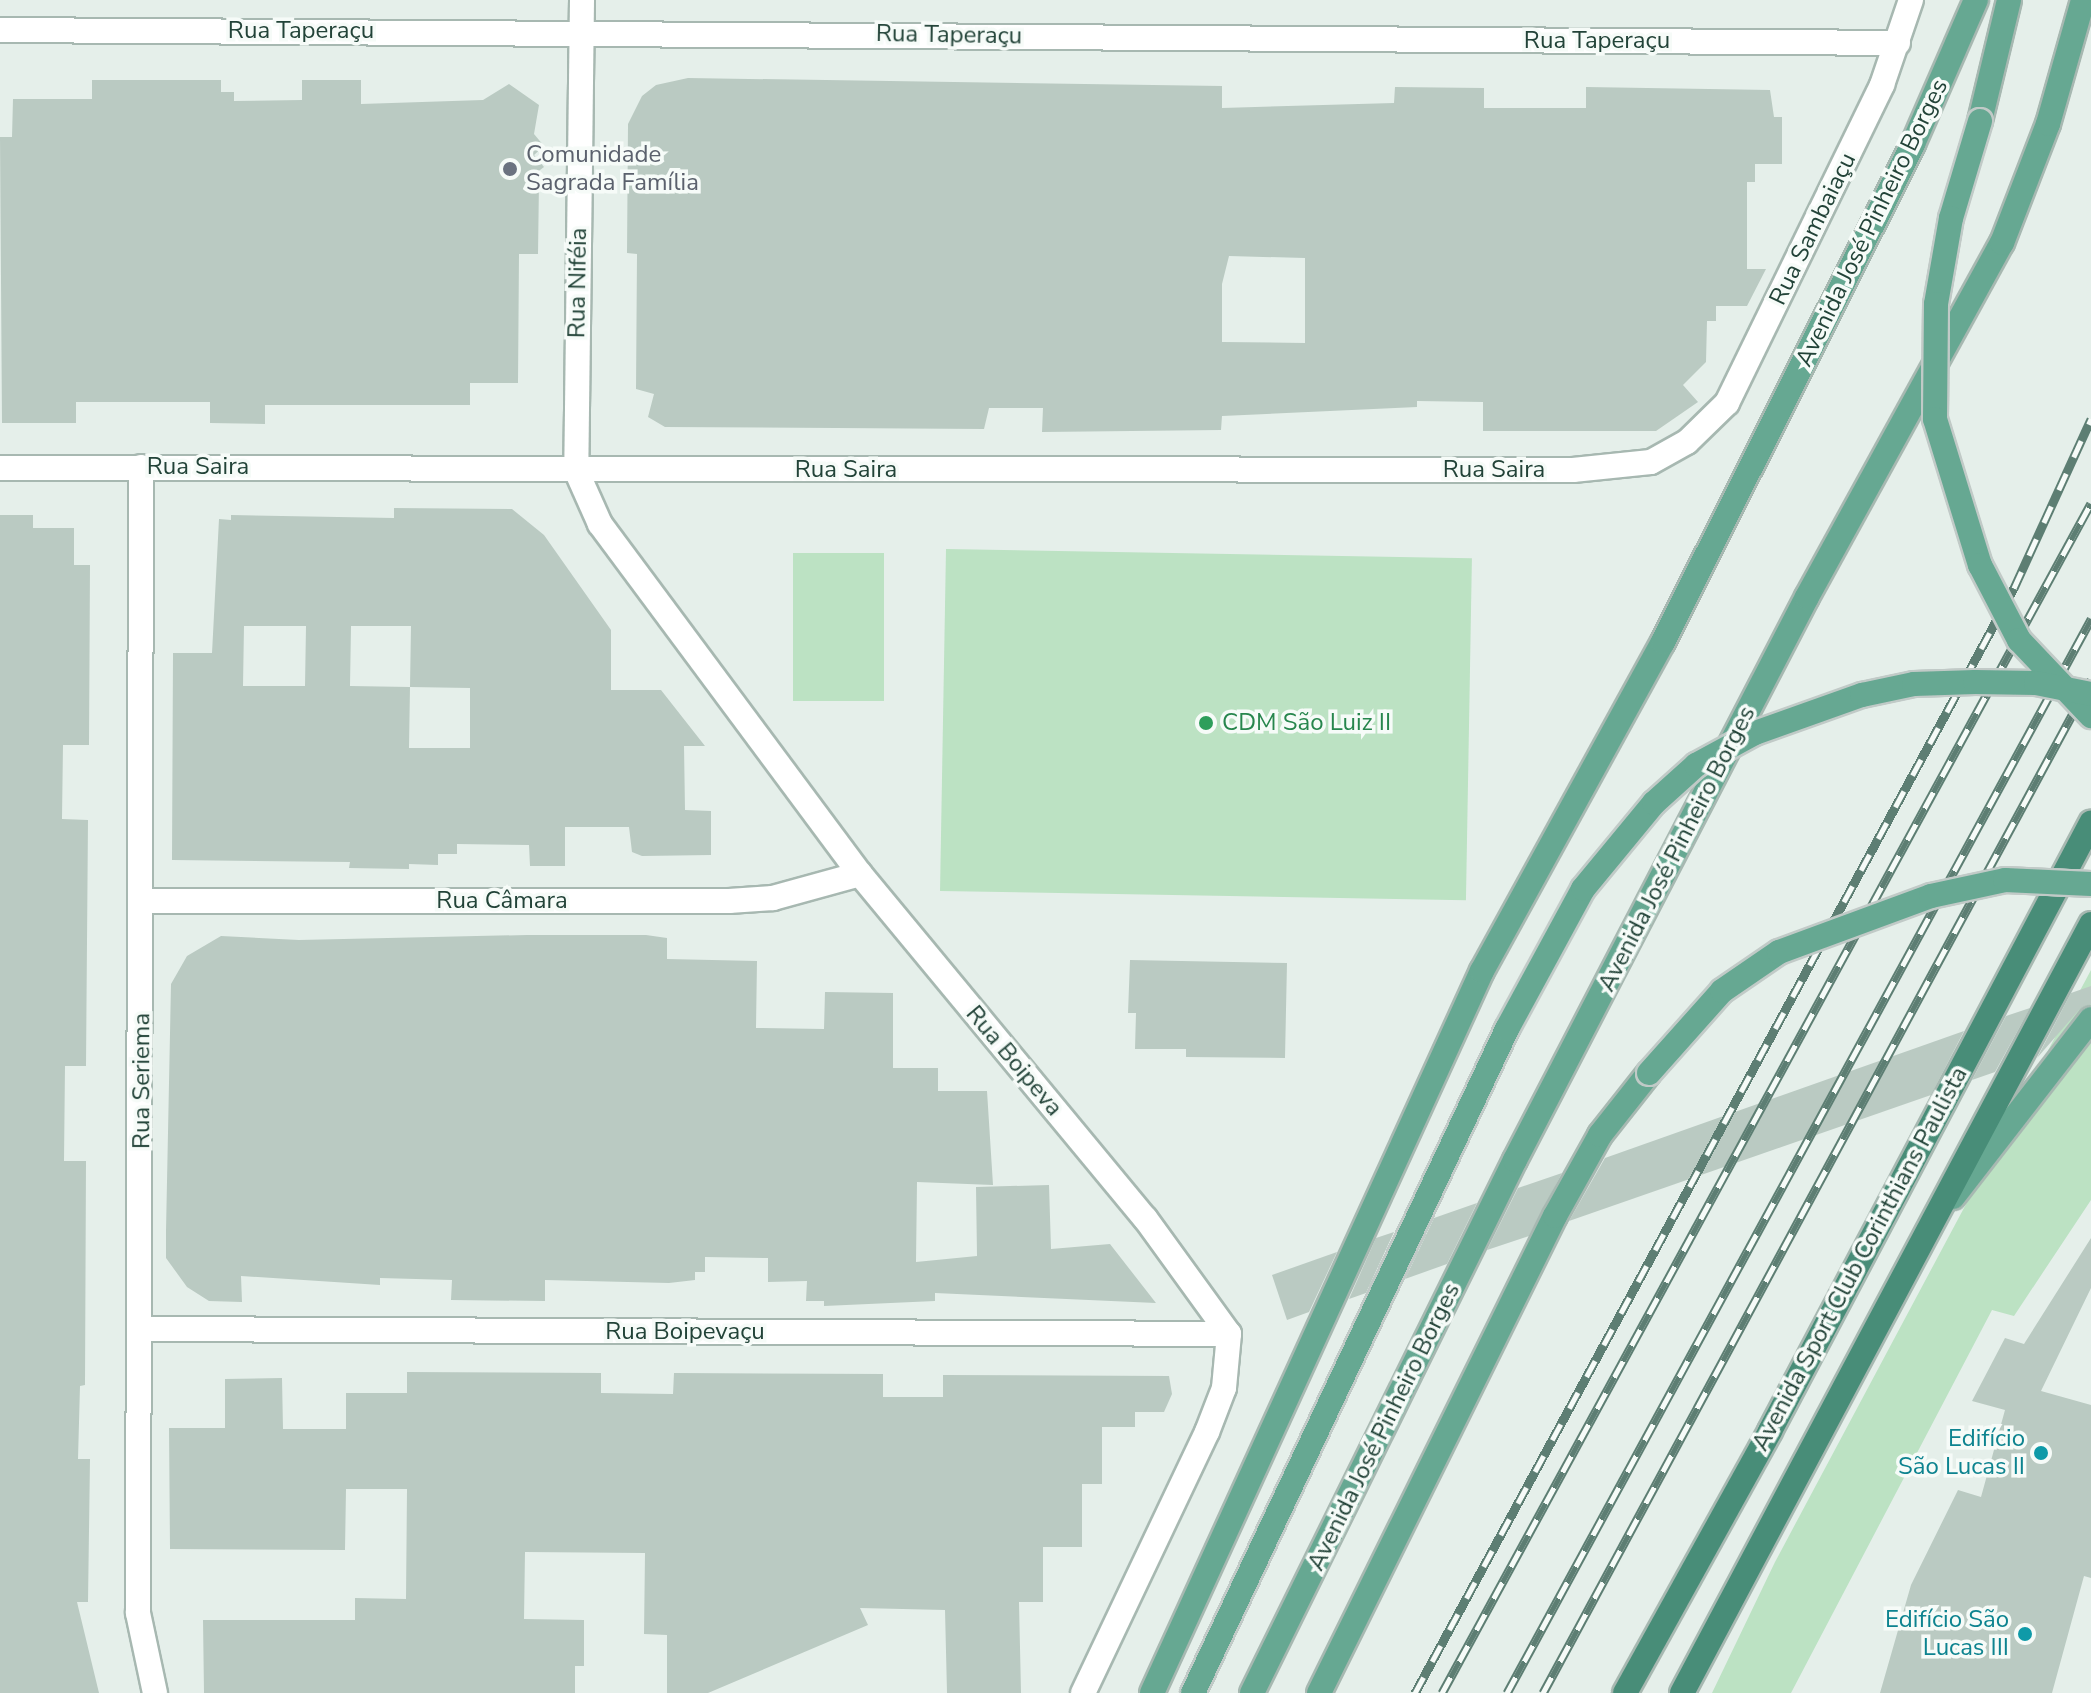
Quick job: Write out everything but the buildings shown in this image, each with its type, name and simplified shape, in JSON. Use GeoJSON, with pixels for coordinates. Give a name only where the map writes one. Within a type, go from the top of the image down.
{"type":"FeatureCollection","features":[{"type":"Feature","properties":{"kind":"highway","name":"Avenida Sport Club Corinthians Paulista"},"geometry":{"type":"LineString","coordinates":[[1625,1693],[1770,1431],[2091,823]]}},
{"type":"Feature","properties":{"kind":"highway","name":"Avenida Sport Club Corinthians Paulista"},"geometry":{"type":"LineString","coordinates":[[1682,1693],[2091,924]]}},
{"type":"Feature","properties":{"kind":"main road","name":"Avenida José Pinheiro Borges"},"geometry":{"type":"LineString","coordinates":[[1152,1693],[1482,971],[1677,614],[1913,144],[1976,0]]}},
{"type":"Feature","properties":{"kind":"main road"},"geometry":{"type":"LineString","coordinates":[[2009,0],[1980,121],[1951,218],[1936,304],[1935,419],[1980,565],[2013,628],[2091,716]]}},
{"type":"Feature","properties":{"kind":"main road","name":"Avenida José Pinheiro Borges"},"geometry":{"type":"LineString","coordinates":[[1252,1693],[1523,1146],[1807,597],[2002,243],[2048,124],[2083,0]]}},
{"type":"Feature","properties":{"kind":"main road"},"geometry":{"type":"LineString","coordinates":[[1193,1693],[1507,1029],[1583,889],[1654,803],[1696,765],[1755,733],[1862,695],[1914,684],[1975,682],[2036,683],[2091,694]]}},
{"type":"Feature","properties":{"kind":"main road"},"geometry":{"type":"LineString","coordinates":[[1319,1693],[1555,1216],[1600,1135],[1722,991],[1779,952],[1931,896],[2005,880],[2091,884]]}},
{"type":"Feature","properties":{"kind":"main road","name":"Avenida Sport Club Corinthians Paulista"},"geometry":{"type":"LineString","coordinates":[[1935,1221],[2091,1019]]}},
{"type":"Feature","properties":{"kind":"street","name":"Rua Niféia"},"geometry":{"type":"LineString","coordinates":[[576,470],[582,0]]}},
{"type":"Feature","properties":{"kind":"street","name":"Rua Sambaiaçu"},"geometry":{"type":"LineString","coordinates":[[1687,442],[1727,403],[1898,43],[1911,0]]}},
{"type":"Feature","properties":{"kind":"street","name":"Rua Taperaçu"},"geometry":{"type":"LineString","coordinates":[[0,30],[582,31],[1898,43]]}},
{"type":"Feature","properties":{"kind":"street","name":"Rua Saira"},"geometry":{"type":"LineString","coordinates":[[0,468],[1573,470],[1651,462],[1687,442]]}},
{"type":"Feature","properties":{"kind":"street","name":"Rua Seriema"},"geometry":{"type":"LineString","coordinates":[[141,467],[142,1329],[138,1613],[155,1693]]}},
{"type":"Feature","properties":{"kind":"street","name":"Rua Boipeva"},"geometry":{"type":"LineString","coordinates":[[576,470],[620,556],[860,874],[1145,1218],[1229,1334]]}},
{"type":"Feature","properties":{"kind":"street","name":"Rua Câmara"},"geometry":{"type":"LineString","coordinates":[[142,901],[729,901],[773,898],[860,874]]}},
{"type":"Feature","properties":{"kind":"street","name":"Rua Boipevaçu"},"geometry":{"type":"LineString","coordinates":[[142,1329],[1229,1334]]}},
{"type":"Feature","properties":{"kind":"street"},"geometry":{"type":"LineString","coordinates":[[1083,1693],[1207,1432],[1224,1388],[1229,1334]]}},
{"type":"Feature","properties":{"kind":"green space","name":"CDM São Luiz II"},"geometry":{"type":"Polygon","coordinates":[[[946,549],[1472,558],[1466,900],[940,891],[946,549]]]}},
{"type":"Feature","properties":{"kind":"green space"},"geometry":{"type":"Polygon","coordinates":[[[793,553],[884,553],[884,701],[793,701],[793,553]]]}},
{"type":"Feature","properties":{"kind":"green space"},"geometry":{"type":"Polygon","coordinates":[[[2091,970],[2091,1200],[2014,1316],[1992,1310],[1791,1693],[1712,1693],[1775,1562],[2091,970]]]}},
{"type":"Feature","properties":{"kind":"railway"},"geometry":{"type":"LineString","coordinates":[[1415,1693],[2014,588],[2091,419]]}},
{"type":"Feature","properties":{"kind":"railway"},"geometry":{"type":"LineString","coordinates":[[1442,1693],[2091,503]]}},
{"type":"Feature","properties":{"kind":"railway"},"geometry":{"type":"LineString","coordinates":[[1507,1693],[2091,619]]}},
{"type":"Feature","properties":{"kind":"railway"},"geometry":{"type":"LineString","coordinates":[[1543,1693],[2091,680]]}},
{"type":"Feature","properties":{"kind":"place","name":"Comunidade Sagrada Família"},"geometry":{"type":"Point","coordinates":[510,169]}},
{"type":"Feature","properties":{"kind":"place","name":"CDM São Luiz II"},"geometry":{"type":"Point","coordinates":[1206,723]}},
{"type":"Feature","properties":{"kind":"place","name":"Edifício São Lucas II"},"geometry":{"type":"Point","coordinates":[2041,1453]}},
{"type":"Feature","properties":{"kind":"place","name":"Edifício São Lucas III"},"geometry":{"type":"Point","coordinates":[2025,1634]}}]}
